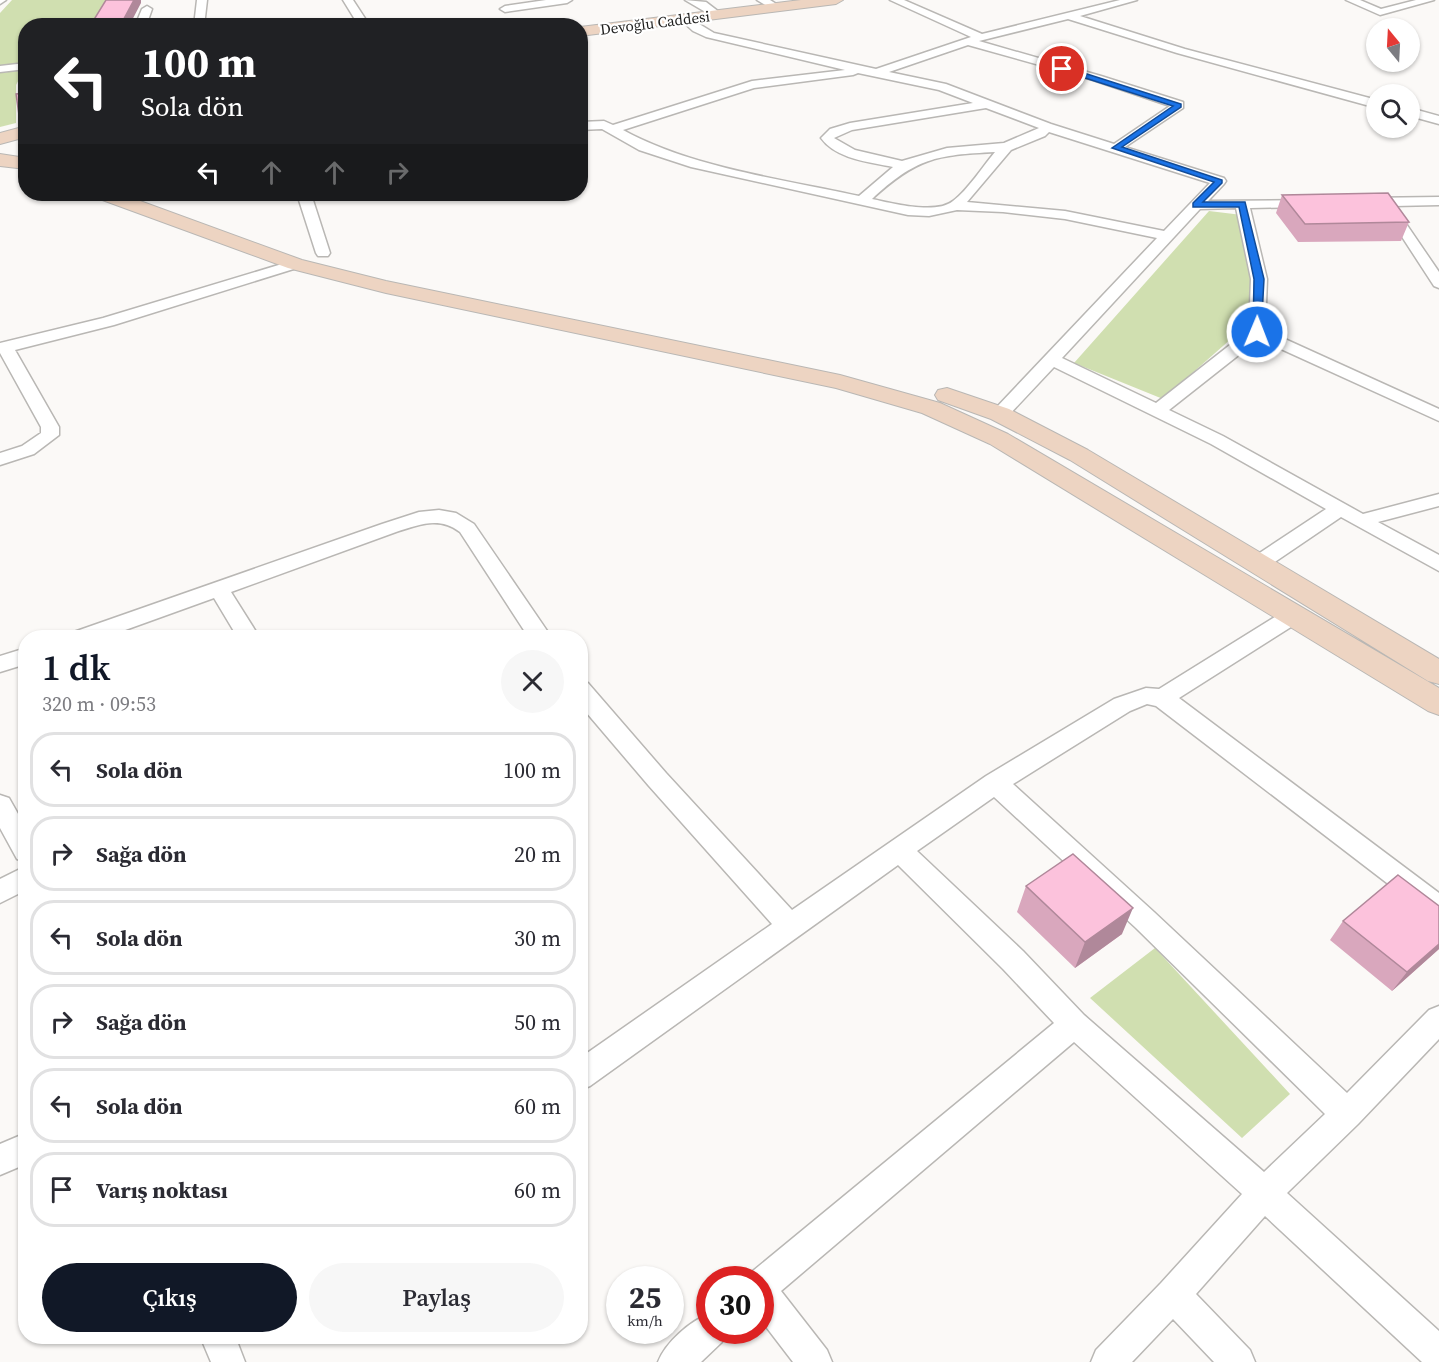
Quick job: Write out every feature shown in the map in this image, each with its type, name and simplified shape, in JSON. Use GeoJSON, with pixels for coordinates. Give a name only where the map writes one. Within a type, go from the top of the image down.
{"type":"FeatureCollection","features":[{"type":"Feature","properties":{"kind":"street"},"geometry":{"type":"LineString","coordinates":[[200,18],[202,0]]}},
{"type":"Feature","properties":{"kind":"street"},"geometry":{"type":"LineString","coordinates":[[348,0],[360,18]]}},
{"type":"Feature","properties":{"kind":"street"},"geometry":{"type":"LineString","coordinates":[[493,0],[514,18]]}},
{"type":"Feature","properties":{"kind":"street"},"geometry":{"type":"LineString","coordinates":[[505,9],[567,0]]}},
{"type":"Feature","properties":{"kind":"street"},"geometry":{"type":"LineString","coordinates":[[690,0],[702,4],[718,15]]}},
{"type":"Feature","properties":{"kind":"street"},"geometry":{"type":"LineString","coordinates":[[762,0],[776,7]]}},
{"type":"Feature","properties":{"kind":"street","name":"Devoğlu Caddesi"},"geometry":{"type":"LineString","coordinates":[[588,31],[836,0]]}},
{"type":"Feature","properties":{"kind":"street"},"geometry":{"type":"LineString","coordinates":[[895,0],[981,37]]}},
{"type":"Feature","properties":{"kind":"street"},"geometry":{"type":"LineString","coordinates":[[613,129],[752,86],[874,71],[966,41],[1132,0]]}},
{"type":"Feature","properties":{"kind":"street"},"geometry":{"type":"LineString","coordinates":[[1350,0],[1380,12],[1429,0]]}},
{"type":"Feature","properties":{"kind":"street"},"geometry":{"type":"LineString","coordinates":[[143,18],[147,9]]}},
{"type":"Feature","properties":{"kind":"street"},"geometry":{"type":"LineString","coordinates":[[1066,15],[1181,51],[1366,101]]}},
{"type":"Feature","properties":{"kind":"street"},"geometry":{"type":"LineString","coordinates":[[686,19],[697,28],[732,41],[942,87],[1047,127],[1224,183],[1196,205],[1000,414]]}},
{"type":"Feature","properties":{"kind":"street"},"geometry":{"type":"LineString","coordinates":[[966,41],[1097,78],[1179,105],[1116,148]]}},
{"type":"Feature","properties":{"kind":"street"},"geometry":{"type":"LineString","coordinates":[[0,69],[18,67]]}},
{"type":"Feature","properties":{"kind":"street"},"geometry":{"type":"LineString","coordinates":[[905,166],[857,154],[830,144],[827,138],[834,132],[850,127],[987,104]]}},
{"type":"Feature","properties":{"kind":"street"},"geometry":{"type":"LineString","coordinates":[[1420,115],[1439,120]]}},
{"type":"Feature","properties":{"kind":"street"},"geometry":{"type":"LineString","coordinates":[[588,126],[603,125],[644,147],[696,164],[908,212],[929,212],[957,206],[1003,208],[1065,215],[1167,236]]}},
{"type":"Feature","properties":{"kind":"street"},"geometry":{"type":"LineString","coordinates":[[861,201],[905,166],[933,155],[1006,147],[1041,133],[1047,127]]}},
{"type":"Feature","properties":{"kind":"street"},"geometry":{"type":"LineString","coordinates":[[0,137],[18,132]]}},
{"type":"Feature","properties":{"kind":"street"},"geometry":{"type":"LineString","coordinates":[[957,206],[1006,147]]}},
{"type":"Feature","properties":{"kind":"street"},"geometry":{"type":"LineString","coordinates":[[0,160],[18,163]]}},
{"type":"Feature","properties":{"kind":"street"},"geometry":{"type":"LineString","coordinates":[[0,174],[18,176]]}},
{"type":"Feature","properties":{"kind":"street"},"geometry":{"type":"LineString","coordinates":[[1196,205],[1246,197],[1288,203],[1320,203]]}},
{"type":"Feature","properties":{"kind":"street"},"geometry":{"type":"LineString","coordinates":[[1157,411],[1257,332],[1259,279],[1246,197]]}},
{"type":"Feature","properties":{"kind":"street"},"geometry":{"type":"LineString","coordinates":[[123,201],[295,264],[386,287],[840,382],[931,408],[999,439],[1439,703]]}},
{"type":"Feature","properties":{"kind":"street"},"geometry":{"type":"LineString","coordinates":[[174,201],[377,270],[853,368],[926,388],[1000,414],[1079,454],[1439,673]]}},
{"type":"Feature","properties":{"kind":"street"},"geometry":{"type":"LineString","coordinates":[[306,201],[323,253]]}},
{"type":"Feature","properties":{"kind":"street"},"geometry":{"type":"LineString","coordinates":[[1353,202],[1439,201]]}},
{"type":"Feature","properties":{"kind":"street"},"geometry":{"type":"LineString","coordinates":[[1384,202],[1439,281]]}},
{"type":"Feature","properties":{"kind":"street"},"geometry":{"type":"LineString","coordinates":[[0,459],[28,450],[50,435],[50,427],[3,347],[108,322],[295,264]]}},
{"type":"Feature","properties":{"kind":"street"},"geometry":{"type":"LineString","coordinates":[[1257,332],[1439,416]]}},
{"type":"Feature","properties":{"kind":"street"},"geometry":{"type":"LineString","coordinates":[[1051,359],[1217,440],[1439,564]]}},
{"type":"Feature","properties":{"kind":"street"},"geometry":{"type":"LineString","coordinates":[[1362,520],[1439,500]]}},
{"type":"Feature","properties":{"kind":"street"},"geometry":{"type":"LineString","coordinates":[[1259,563],[1341,508]]}},
{"type":"Feature","properties":{"kind":"street"},"geometry":{"type":"LineString","coordinates":[[102,630],[389,528],[435,515],[447,515],[459,520],[467,528],[536,630]]}},
{"type":"Feature","properties":{"kind":"street"},"geometry":{"type":"LineString","coordinates":[[219,589],[244,630]]}},
{"type":"Feature","properties":{"kind":"street"},"geometry":{"type":"LineString","coordinates":[[1162,698],[1294,615]]}},
{"type":"Feature","properties":{"kind":"street"},"geometry":{"type":"LineString","coordinates":[[0,664],[18,658]]}},
{"type":"Feature","properties":{"kind":"street"},"geometry":{"type":"LineString","coordinates":[[588,1070],[995,783],[1122,705],[1146,696],[1162,698],[1439,908]]}},
{"type":"Feature","properties":{"kind":"street"},"geometry":{"type":"LineString","coordinates":[[588,699],[620,738],[790,926]]}},
{"type":"Feature","properties":{"kind":"street"},"geometry":{"type":"LineString","coordinates":[[995,783],[1145,920],[1347,1114]]}},
{"type":"Feature","properties":{"kind":"street"},"geometry":{"type":"LineString","coordinates":[[0,805],[18,838]]}},
{"type":"Feature","properties":{"kind":"street"},"geometry":{"type":"LineString","coordinates":[[899,850],[1013,960],[1074,1024],[1264,1193],[1439,1354]]}},
{"type":"Feature","properties":{"kind":"street"},"geometry":{"type":"LineString","coordinates":[[0,891],[18,881]]}},
{"type":"Feature","properties":{"kind":"street"},"geometry":{"type":"LineString","coordinates":[[1108,1362],[1173,1295],[1264,1193],[1347,1114],[1439,1019]]}},
{"type":"Feature","properties":{"kind":"street"},"geometry":{"type":"LineString","coordinates":[[774,1277],[1074,1024]]}},
{"type":"Feature","properties":{"kind":"street"},"geometry":{"type":"LineString","coordinates":[[0,1160],[18,1152]]}},
{"type":"Feature","properties":{"kind":"street"},"geometry":{"type":"LineString","coordinates":[[1173,1295],[1238,1362]]}},
{"type":"Feature","properties":{"kind":"street"},"geometry":{"type":"LineString","coordinates":[[774,1308],[815,1362]]}},
{"type":"Feature","properties":{"kind":"street"},"geometry":{"type":"LineString","coordinates":[[675,1362],[696,1343]]}},
{"type":"Feature","properties":{"kind":"street"},"geometry":{"type":"LineString","coordinates":[[220,1344],[228,1362]]}},
{"type":"Feature","properties":{"kind":"green space"},"geometry":{"type":"Polygon","coordinates":[[[12,0],[137,0],[107,18],[18,18],[18,65],[0,67],[0,13],[12,0]]]}},
{"type":"Feature","properties":{"kind":"green space"},"geometry":{"type":"Polygon","coordinates":[[[18,71],[16,123],[0,127],[0,73],[18,71]]]}},
{"type":"Feature","properties":{"kind":"green space"},"geometry":{"type":"Polygon","coordinates":[[[1209,211],[1242,215],[1252,284],[1249,323],[1163,399],[1074,363],[1209,211]]]}},
{"type":"Feature","properties":{"kind":"green space"},"geometry":{"type":"Polygon","coordinates":[[[1155,948],[1290,1094],[1242,1138],[1090,998],[1155,948]]]}},
{"type":"Feature","properties":{"kind":"building"},"geometry":{"type":"Polygon","coordinates":[[[106,0],[134,0],[124,18],[95,18],[106,0]]]}},
{"type":"Feature","properties":{"kind":"building"},"geometry":{"type":"Polygon","coordinates":[[[1388,193],[1409,222],[1305,224],[1282,195],[1388,193]]]}},
{"type":"Feature","properties":{"kind":"building"},"geometry":{"type":"Polygon","coordinates":[[[1073,854],[1133,908],[1085,942],[1026,886],[1073,854]]]}},
{"type":"Feature","properties":{"kind":"building"},"geometry":{"type":"Polygon","coordinates":[[[1398,875],[1439,906],[1439,944],[1407,972],[1343,921],[1398,875]]]}},
{"type":"Feature","properties":{"kind":"route"},"geometry":{"type":"LineString","coordinates":[[1062,69],[1179,105],[1116,148],[1219,181],[1196,205],[1242,204],[1259,279],[1257,332]]}}]}
